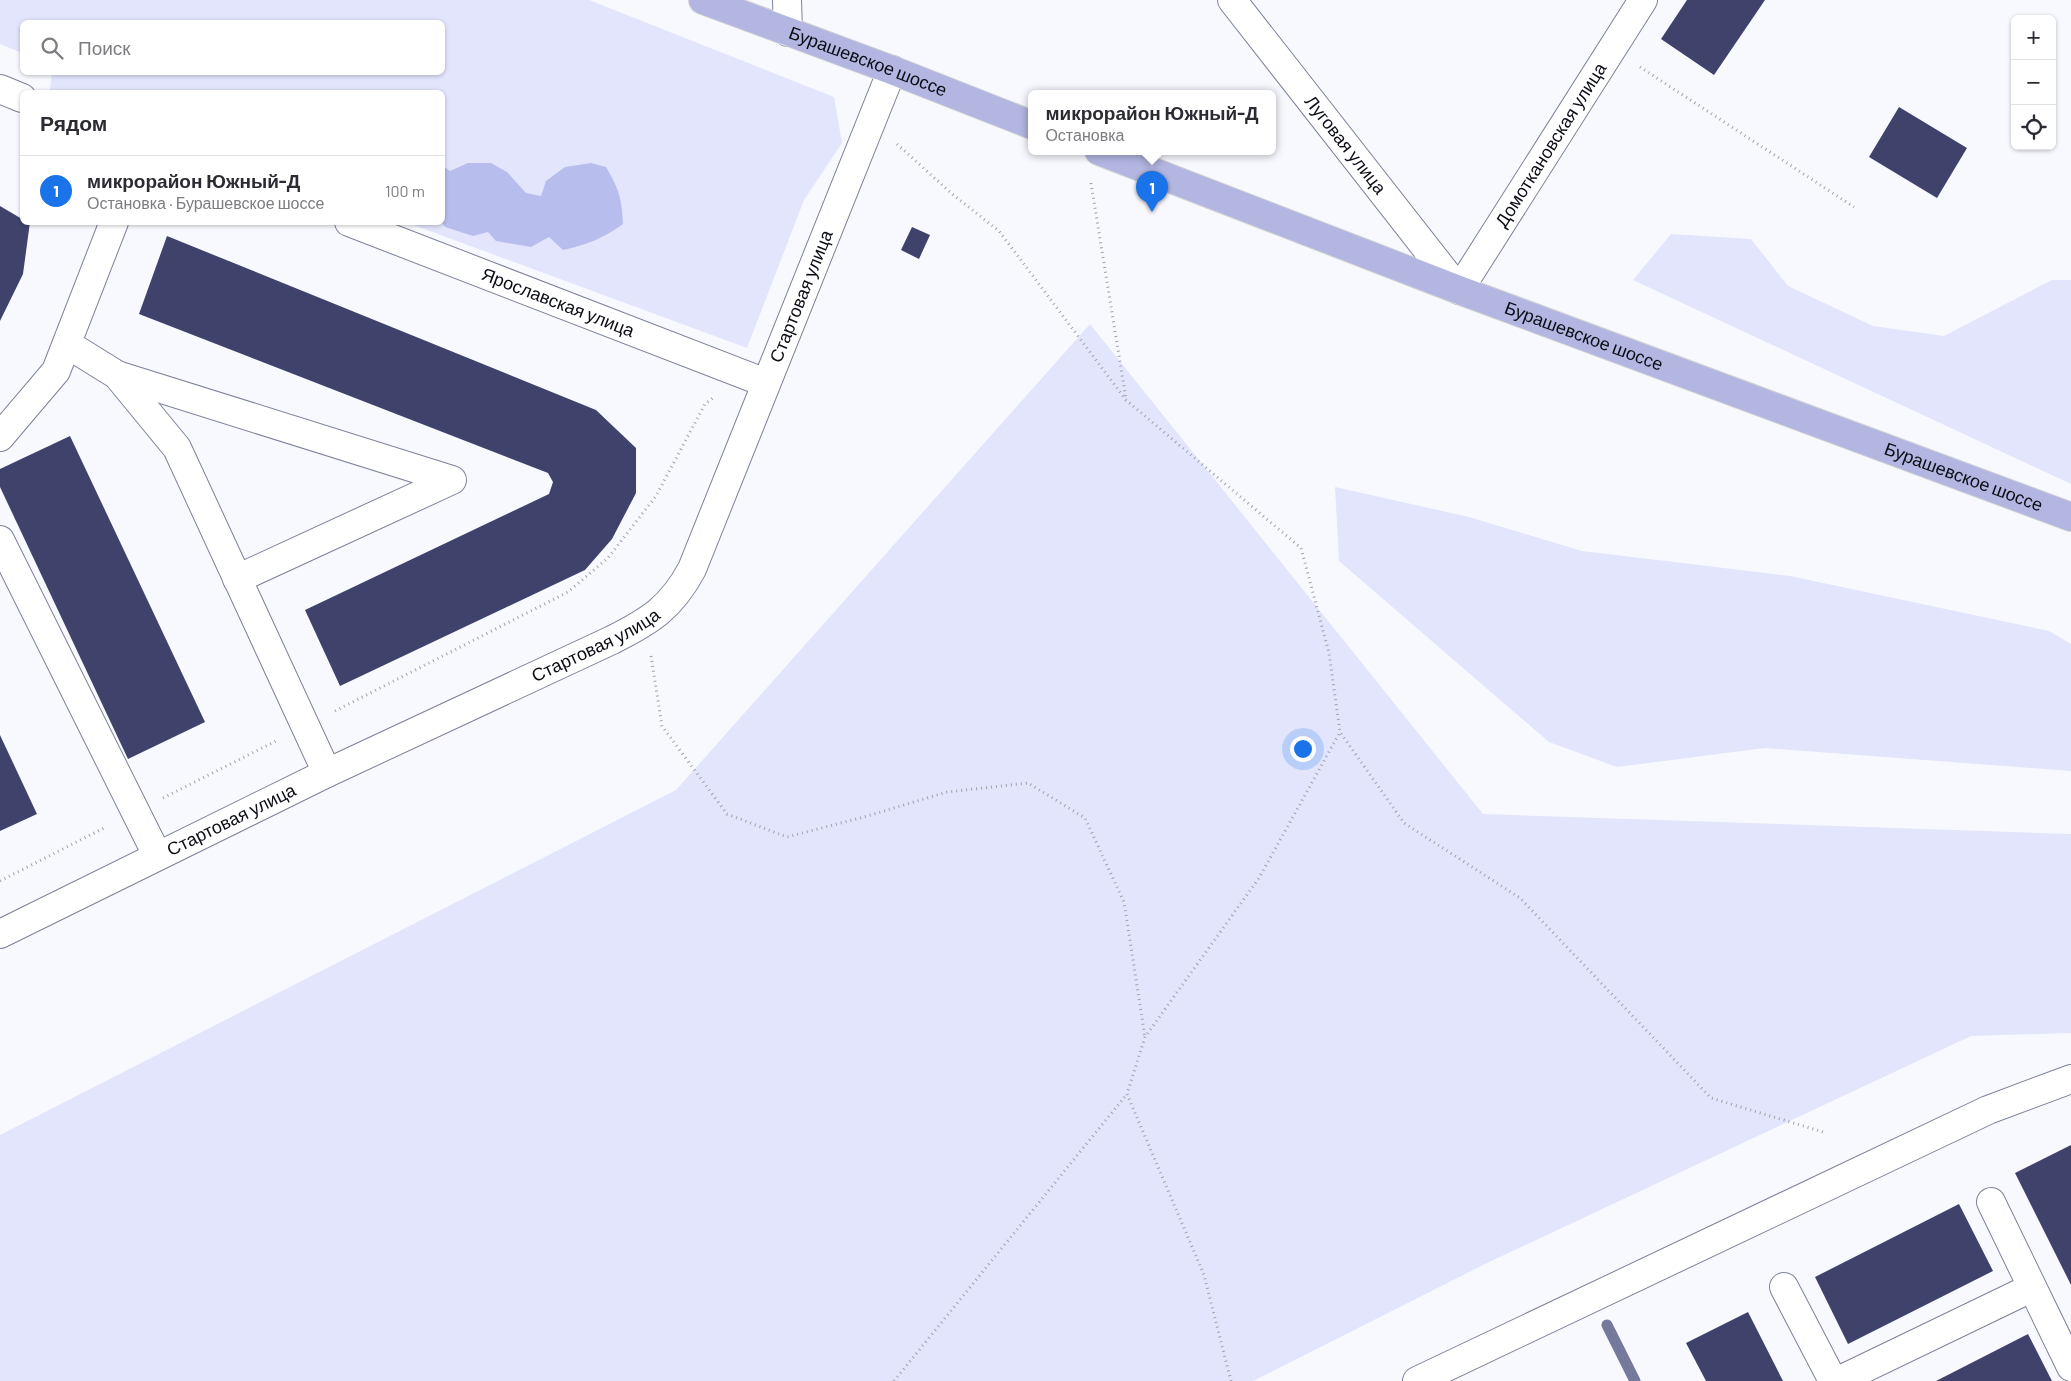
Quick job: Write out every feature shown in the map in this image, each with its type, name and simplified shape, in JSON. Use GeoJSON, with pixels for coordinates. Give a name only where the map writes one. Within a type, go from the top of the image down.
{"type":"FeatureCollection","features":[{"type":"Feature","properties":{"kind":"main road","name":"Бурашевское шоссе"},"geometry":{"type":"LineString","coordinates":[[703,0],[892,70],[1028,123]]}},
{"type":"Feature","properties":{"kind":"main road","name":"Бурашевское шоссе"},"geometry":{"type":"LineString","coordinates":[[1109,155],[1459,290],[2071,517]]}},
{"type":"Feature","properties":{"kind":"street"},"geometry":{"type":"LineString","coordinates":[[787,0],[788,32]]}},
{"type":"Feature","properties":{"kind":"street","name":"Луговая улица"},"geometry":{"type":"LineString","coordinates":[[1232,0],[1459,290]]}},
{"type":"Feature","properties":{"kind":"street","name":"Домоткановская улица"},"geometry":{"type":"LineString","coordinates":[[1459,290],[1643,0]]}},
{"type":"Feature","properties":{"kind":"street","name":"Стартовая улица"},"geometry":{"type":"LineString","coordinates":[[0,934],[157,855],[327,773],[612,640],[653,618],[675,596],[692,569],[754,379],[871,122],[892,70]]}},
{"type":"Feature","properties":{"kind":"street"},"geometry":{"type":"LineString","coordinates":[[0,89],[20,97]]}},
{"type":"Feature","properties":{"kind":"street"},"geometry":{"type":"LineString","coordinates":[[0,437],[56,371],[113,225]]}},
{"type":"Feature","properties":{"kind":"street","name":"Ярославская улица"},"geometry":{"type":"LineString","coordinates":[[357,225],[754,379]]}},
{"type":"Feature","properties":{"kind":"street"},"geometry":{"type":"LineString","coordinates":[[67,344],[117,375],[452,480],[237,579]]}},
{"type":"Feature","properties":{"kind":"street"},"geometry":{"type":"LineString","coordinates":[[117,375],[177,448],[327,773]]}},
{"type":"Feature","properties":{"kind":"street"},"geometry":{"type":"LineString","coordinates":[[0,540],[157,855]]}},
{"type":"Feature","properties":{"kind":"street"},"geometry":{"type":"LineString","coordinates":[[1417,1381],[1988,1110],[2071,1079]]}},
{"type":"Feature","properties":{"kind":"street"},"geometry":{"type":"LineString","coordinates":[[1991,1202],[2031,1288],[2071,1367]]}},
{"type":"Feature","properties":{"kind":"street"},"geometry":{"type":"LineString","coordinates":[[1784,1287],[1833,1381]]}},
{"type":"Feature","properties":{"kind":"street"},"geometry":{"type":"LineString","coordinates":[[1838,1381],[2031,1288]]}},
{"type":"Feature","properties":{"kind":"path"},"geometry":{"type":"LineString","coordinates":[[1612,48],[1854,207]]}},
{"type":"Feature","properties":{"kind":"path"},"geometry":{"type":"LineString","coordinates":[[871,122],[951,193],[999,231],[1126,400],[1301,548],[1329,654],[1340,732],[1404,823],[1520,898],[1711,1098],[1824,1132]]}},
{"type":"Feature","properties":{"kind":"path"},"geometry":{"type":"LineString","coordinates":[[1090,180],[1126,400]]}},
{"type":"Feature","properties":{"kind":"path"},"geometry":{"type":"LineString","coordinates":[[0,881],[568,592],[608,558],[656,496],[705,404],[754,379]]}},
{"type":"Feature","properties":{"kind":"path"},"geometry":{"type":"LineString","coordinates":[[653,618],[651,652],[662,726],[727,814],[787,837],[864,818],[947,792],[1028,783],[1085,818],[1124,902],[1145,1037]]}},
{"type":"Feature","properties":{"kind":"path"},"geometry":{"type":"LineString","coordinates":[[894,1381],[1127,1094],[1145,1037],[1259,878],[1340,732]]}},
{"type":"Feature","properties":{"kind":"path"},"geometry":{"type":"LineString","coordinates":[[1127,1094],[1204,1274],[1231,1381]]}},
{"type":"Feature","properties":{"kind":"shaded area"},"geometry":{"type":"Polygon","coordinates":[[[0,0],[589,0],[834,97],[842,143],[804,200],[747,348],[413,225],[445,225],[445,90],[50,90],[52,75],[445,75],[445,20],[20,20],[20,52],[0,44],[0,0]]]}},
{"type":"Feature","properties":{"kind":"shaded area"},"geometry":{"type":"Polygon","coordinates":[[[468,163],[491,163],[507,172],[526,193],[541,196],[546,181],[565,167],[591,163],[606,167],[619,194],[623,224],[594,240],[563,250],[549,237],[531,247],[496,241],[488,232],[473,236],[444,225],[445,167],[450,171],[468,163]]]}},
{"type":"Feature","properties":{"kind":"shaded area"},"geometry":{"type":"Polygon","coordinates":[[[1671,234],[1751,239],[1788,286],[1873,326],[1944,336],[2052,280],[2071,280],[2071,484],[1633,280],[1671,234]]]}},
{"type":"Feature","properties":{"kind":"shaded area"},"geometry":{"type":"Polygon","coordinates":[[[1090,324],[1483,814],[2071,834],[2071,1033],[1971,1036],[1487,1263],[1253,1381],[0,1381],[0,1135],[676,790],[1090,324]]]}},
{"type":"Feature","properties":{"kind":"shaded area"},"geometry":{"type":"Polygon","coordinates":[[[1335,487],[1469,517],[1582,551],[1790,576],[2049,631],[2071,644],[2071,771],[1765,748],[1617,767],[1549,742],[1339,561],[1335,487]]]}},
{"type":"Feature","properties":{"kind":"building"},"geometry":{"type":"Polygon","coordinates":[[[1687,0],[1765,0],[1714,75],[1661,39],[1687,0]]]}},
{"type":"Feature","properties":{"kind":"building"},"geometry":{"type":"Polygon","coordinates":[[[1899,107],[1967,148],[1937,198],[1869,157],[1899,107]]]}},
{"type":"Feature","properties":{"kind":"building"},"geometry":{"type":"Polygon","coordinates":[[[0,206],[20,218],[20,225],[30,225],[23,274],[0,321],[0,206]]]}},
{"type":"Feature","properties":{"kind":"building"},"geometry":{"type":"Polygon","coordinates":[[[912,227],[930,235],[919,259],[901,250],[912,227]]]}},
{"type":"Feature","properties":{"kind":"building"},"geometry":{"type":"Polygon","coordinates":[[[167,236],[596,410],[636,448],[636,493],[612,539],[585,570],[340,686],[305,610],[549,494],[553,482],[548,473],[139,314],[167,236]]]}},
{"type":"Feature","properties":{"kind":"building"},"geometry":{"type":"Polygon","coordinates":[[[70,436],[205,722],[128,759],[0,487],[0,469],[70,436]]]}},
{"type":"Feature","properties":{"kind":"building"},"geometry":{"type":"Polygon","coordinates":[[[0,735],[37,814],[0,831],[0,735]]]}},
{"type":"Feature","properties":{"kind":"building"},"geometry":{"type":"Polygon","coordinates":[[[2071,1145],[2071,1285],[2015,1173],[2071,1145]]]}},
{"type":"Feature","properties":{"kind":"building"},"geometry":{"type":"Polygon","coordinates":[[[1959,1204],[1993,1271],[1848,1344],[1815,1277],[1959,1204]]]}},
{"type":"Feature","properties":{"kind":"building"},"geometry":{"type":"Polygon","coordinates":[[[1748,1312],[1783,1381],[1706,1381],[1686,1343],[1748,1312]]]}},
{"type":"Feature","properties":{"kind":"building"},"geometry":{"type":"Polygon","coordinates":[[[2028,1334],[2052,1381],[1936,1381],[2028,1334]]]}},
{"type":"Feature","properties":{"kind":"waterway"},"geometry":{"type":"LineString","coordinates":[[1607,1325],[1635,1381]]}},
{"type":"Feature","properties":{"kind":"place","name":"микрорайон Южный-Д"},"geometry":{"type":"Point","coordinates":[1152,212]}}]}
